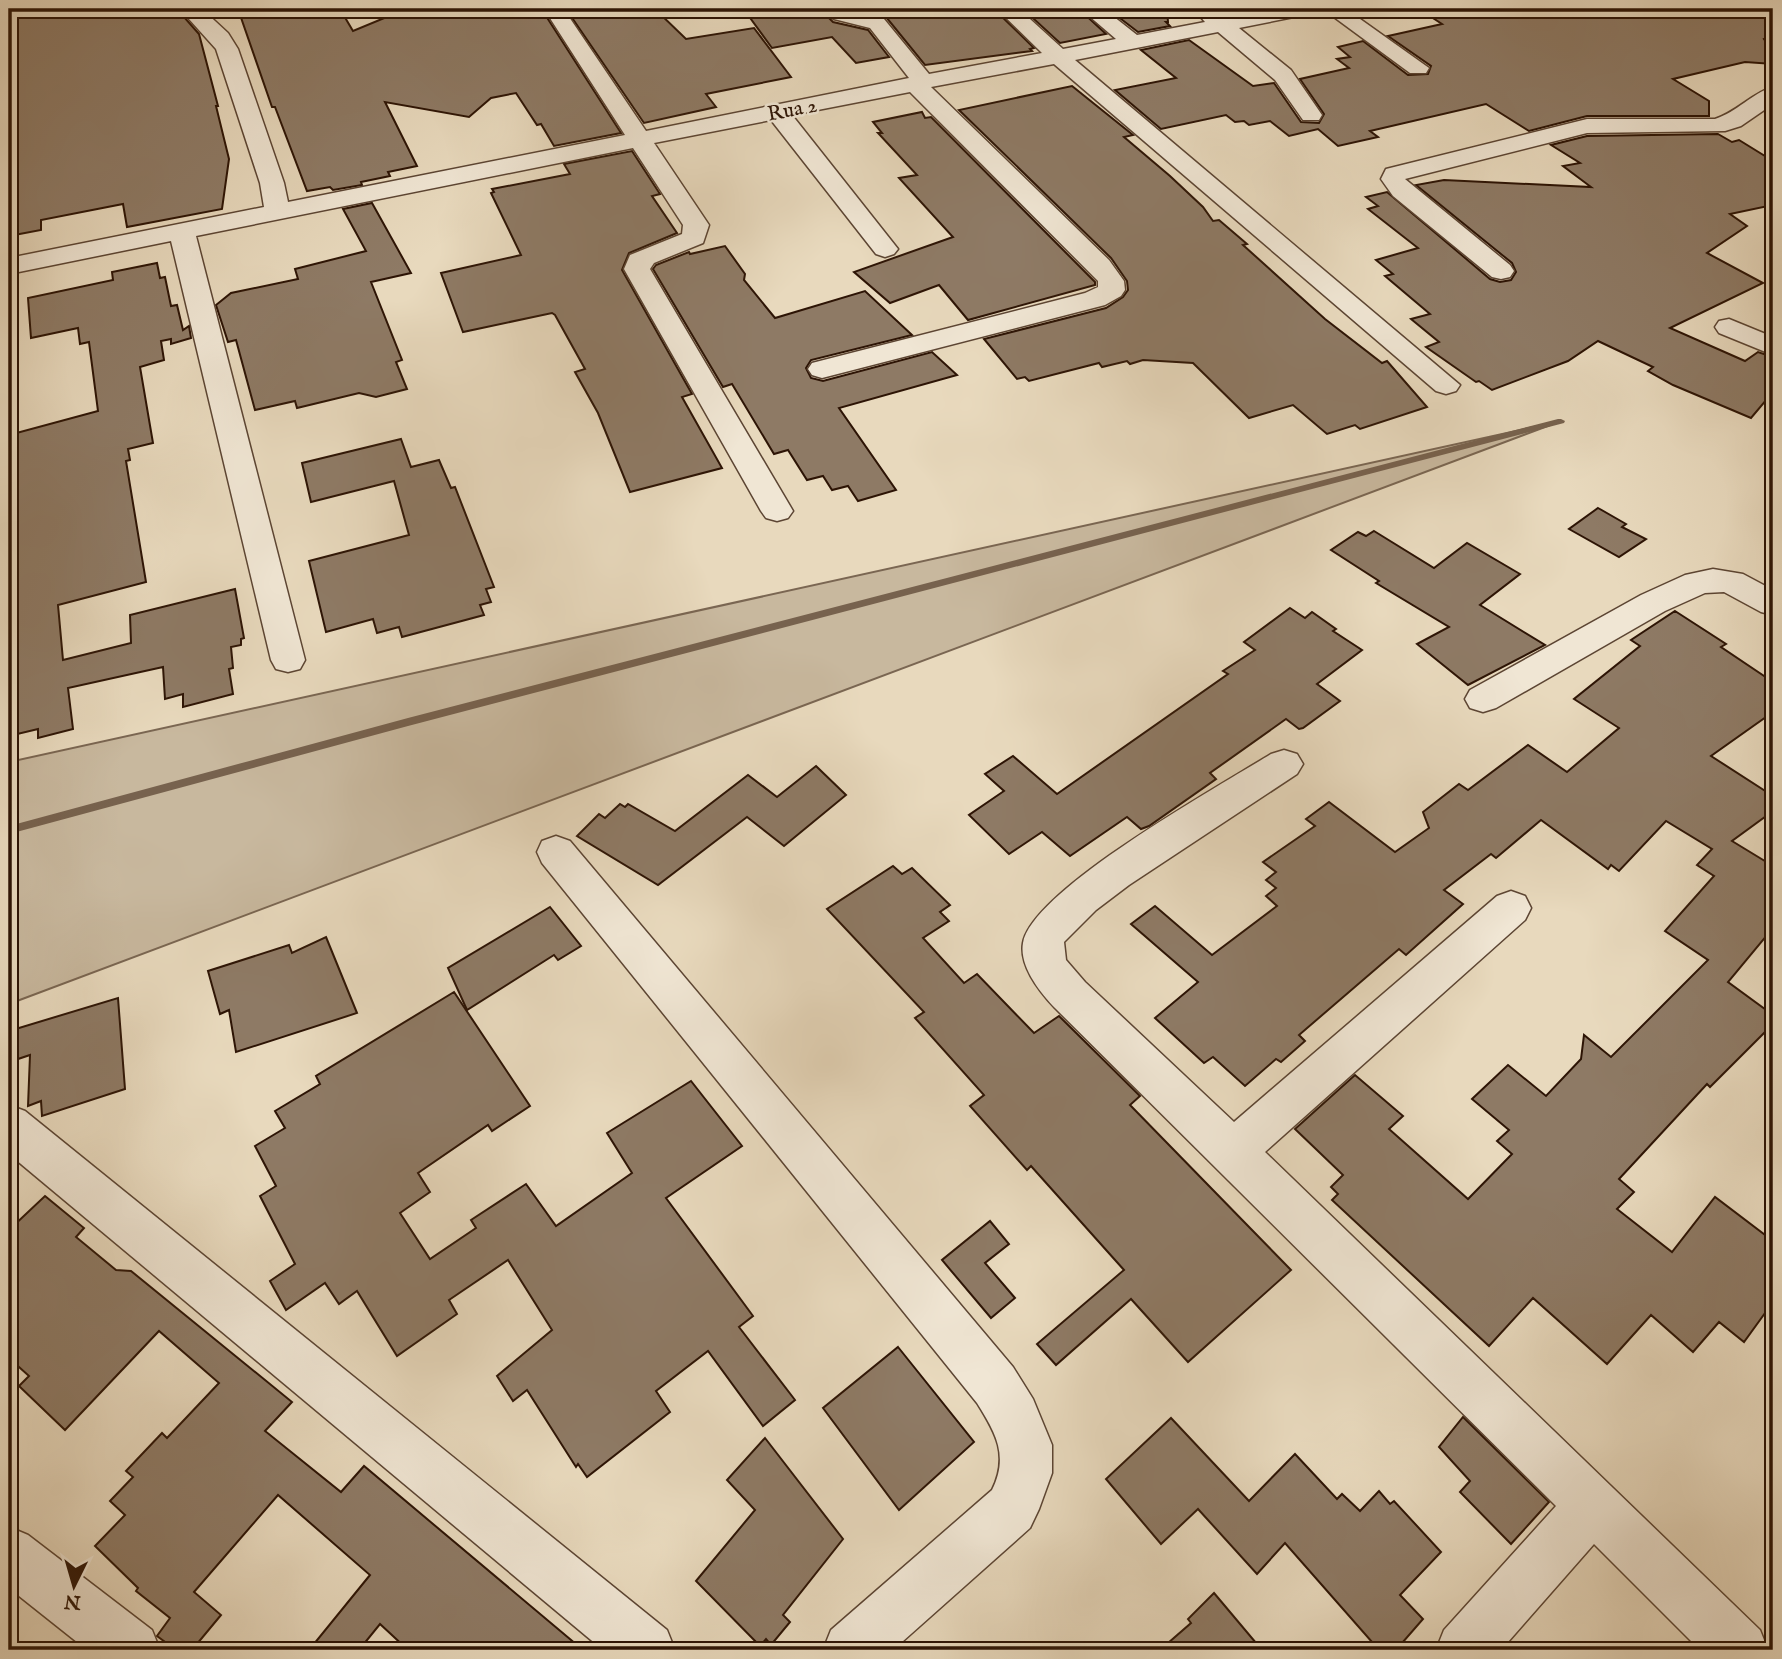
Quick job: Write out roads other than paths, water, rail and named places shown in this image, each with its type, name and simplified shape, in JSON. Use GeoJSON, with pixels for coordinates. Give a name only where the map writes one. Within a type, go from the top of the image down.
{"type":"FeatureCollection","features":[{"type":"Feature","properties":{"kind":"street"},"geometry":{"type":"LineString","coordinates":[[190,9],[220,38],[227,49],[272,183],[278,213]]}},
{"type":"Feature","properties":{"kind":"street"},"geometry":{"type":"LineString","coordinates":[[822,369],[1095,299],[1112,290],[1111,281],[1100,266],[919,83],[877,23],[841,15],[832,9]]}},
{"type":"Feature","properties":{"kind":"street"},"geometry":{"type":"LineString","coordinates":[[1006,9],[1057,57],[1446,385]]}},
{"type":"Feature","properties":{"kind":"street"},"geometry":{"type":"LineString","coordinates":[[1091,9],[1133,42]]}},
{"type":"Feature","properties":{"kind":"street"},"geometry":{"type":"LineString","coordinates":[[1201,9],[1283,75],[1311,115]]}},
{"type":"Feature","properties":{"kind":"street","name":"Rua 2"},"geometry":{"type":"LineString","coordinates":[[9,266],[777,111],[1307,9]]}},
{"type":"Feature","properties":{"kind":"street"},"geometry":{"type":"LineString","coordinates":[[1333,9],[1418,68]]}},
{"type":"Feature","properties":{"kind":"street"},"geometry":{"type":"LineString","coordinates":[[558,15],[693,218],[697,233],[688,243],[657,252],[639,261],[640,275],[656,298],[777,511]]}},
{"type":"Feature","properties":{"kind":"street"},"geometry":{"type":"LineString","coordinates":[[1501,271],[1402,191],[1393,179],[1395,174],[1587,126],[1717,126],[1733,121],[1773,94]]}},
{"type":"Feature","properties":{"kind":"street"},"geometry":{"type":"LineString","coordinates":[[777,111],[885,249]]}},
{"type":"Feature","properties":{"kind":"street"},"geometry":{"type":"LineString","coordinates":[[182,232],[288,660]]}},
{"type":"Feature","properties":{"kind":"street"},"geometry":{"type":"LineString","coordinates":[[1729,327],[1773,347]]}},
{"type":"Feature","properties":{"kind":"street"},"geometry":{"type":"LineString","coordinates":[[1483,699],[1653,603],[1696,583],[1713,580],[1731,582],[1773,604]]}},
{"type":"Feature","properties":{"kind":"street"},"geometry":{"type":"LineString","coordinates":[[1284,764],[1110,878],[1065,913],[1045,936],[1044,956],[1061,986],[1233,1151],[1740,1650]]}},
{"type":"Feature","properties":{"kind":"street"},"geometry":{"type":"LineString","coordinates":[[556,852],[650,970],[995,1385],[1023,1436],[1028,1462],[1024,1484],[1011,1509],[851,1650]]}},
{"type":"Feature","properties":{"kind":"street"},"geometry":{"type":"LineString","coordinates":[[1233,1151],[1511,908]]}},
{"type":"Feature","properties":{"kind":"street"},"geometry":{"type":"LineString","coordinates":[[9,1126],[648,1650]]}},
{"type":"Feature","properties":{"kind":"street"},"geometry":{"type":"LineString","coordinates":[[1464,1650],[1592,1506]]}},
{"type":"Feature","properties":{"kind":"street"},"geometry":{"type":"LineString","coordinates":[[9,1554],[132,1650]]}},
{"type":"Feature","properties":{"kind":"waterway"},"geometry":{"type":"LineString","coordinates":[[9,830],[408,722],[1561,421]]}}]}
